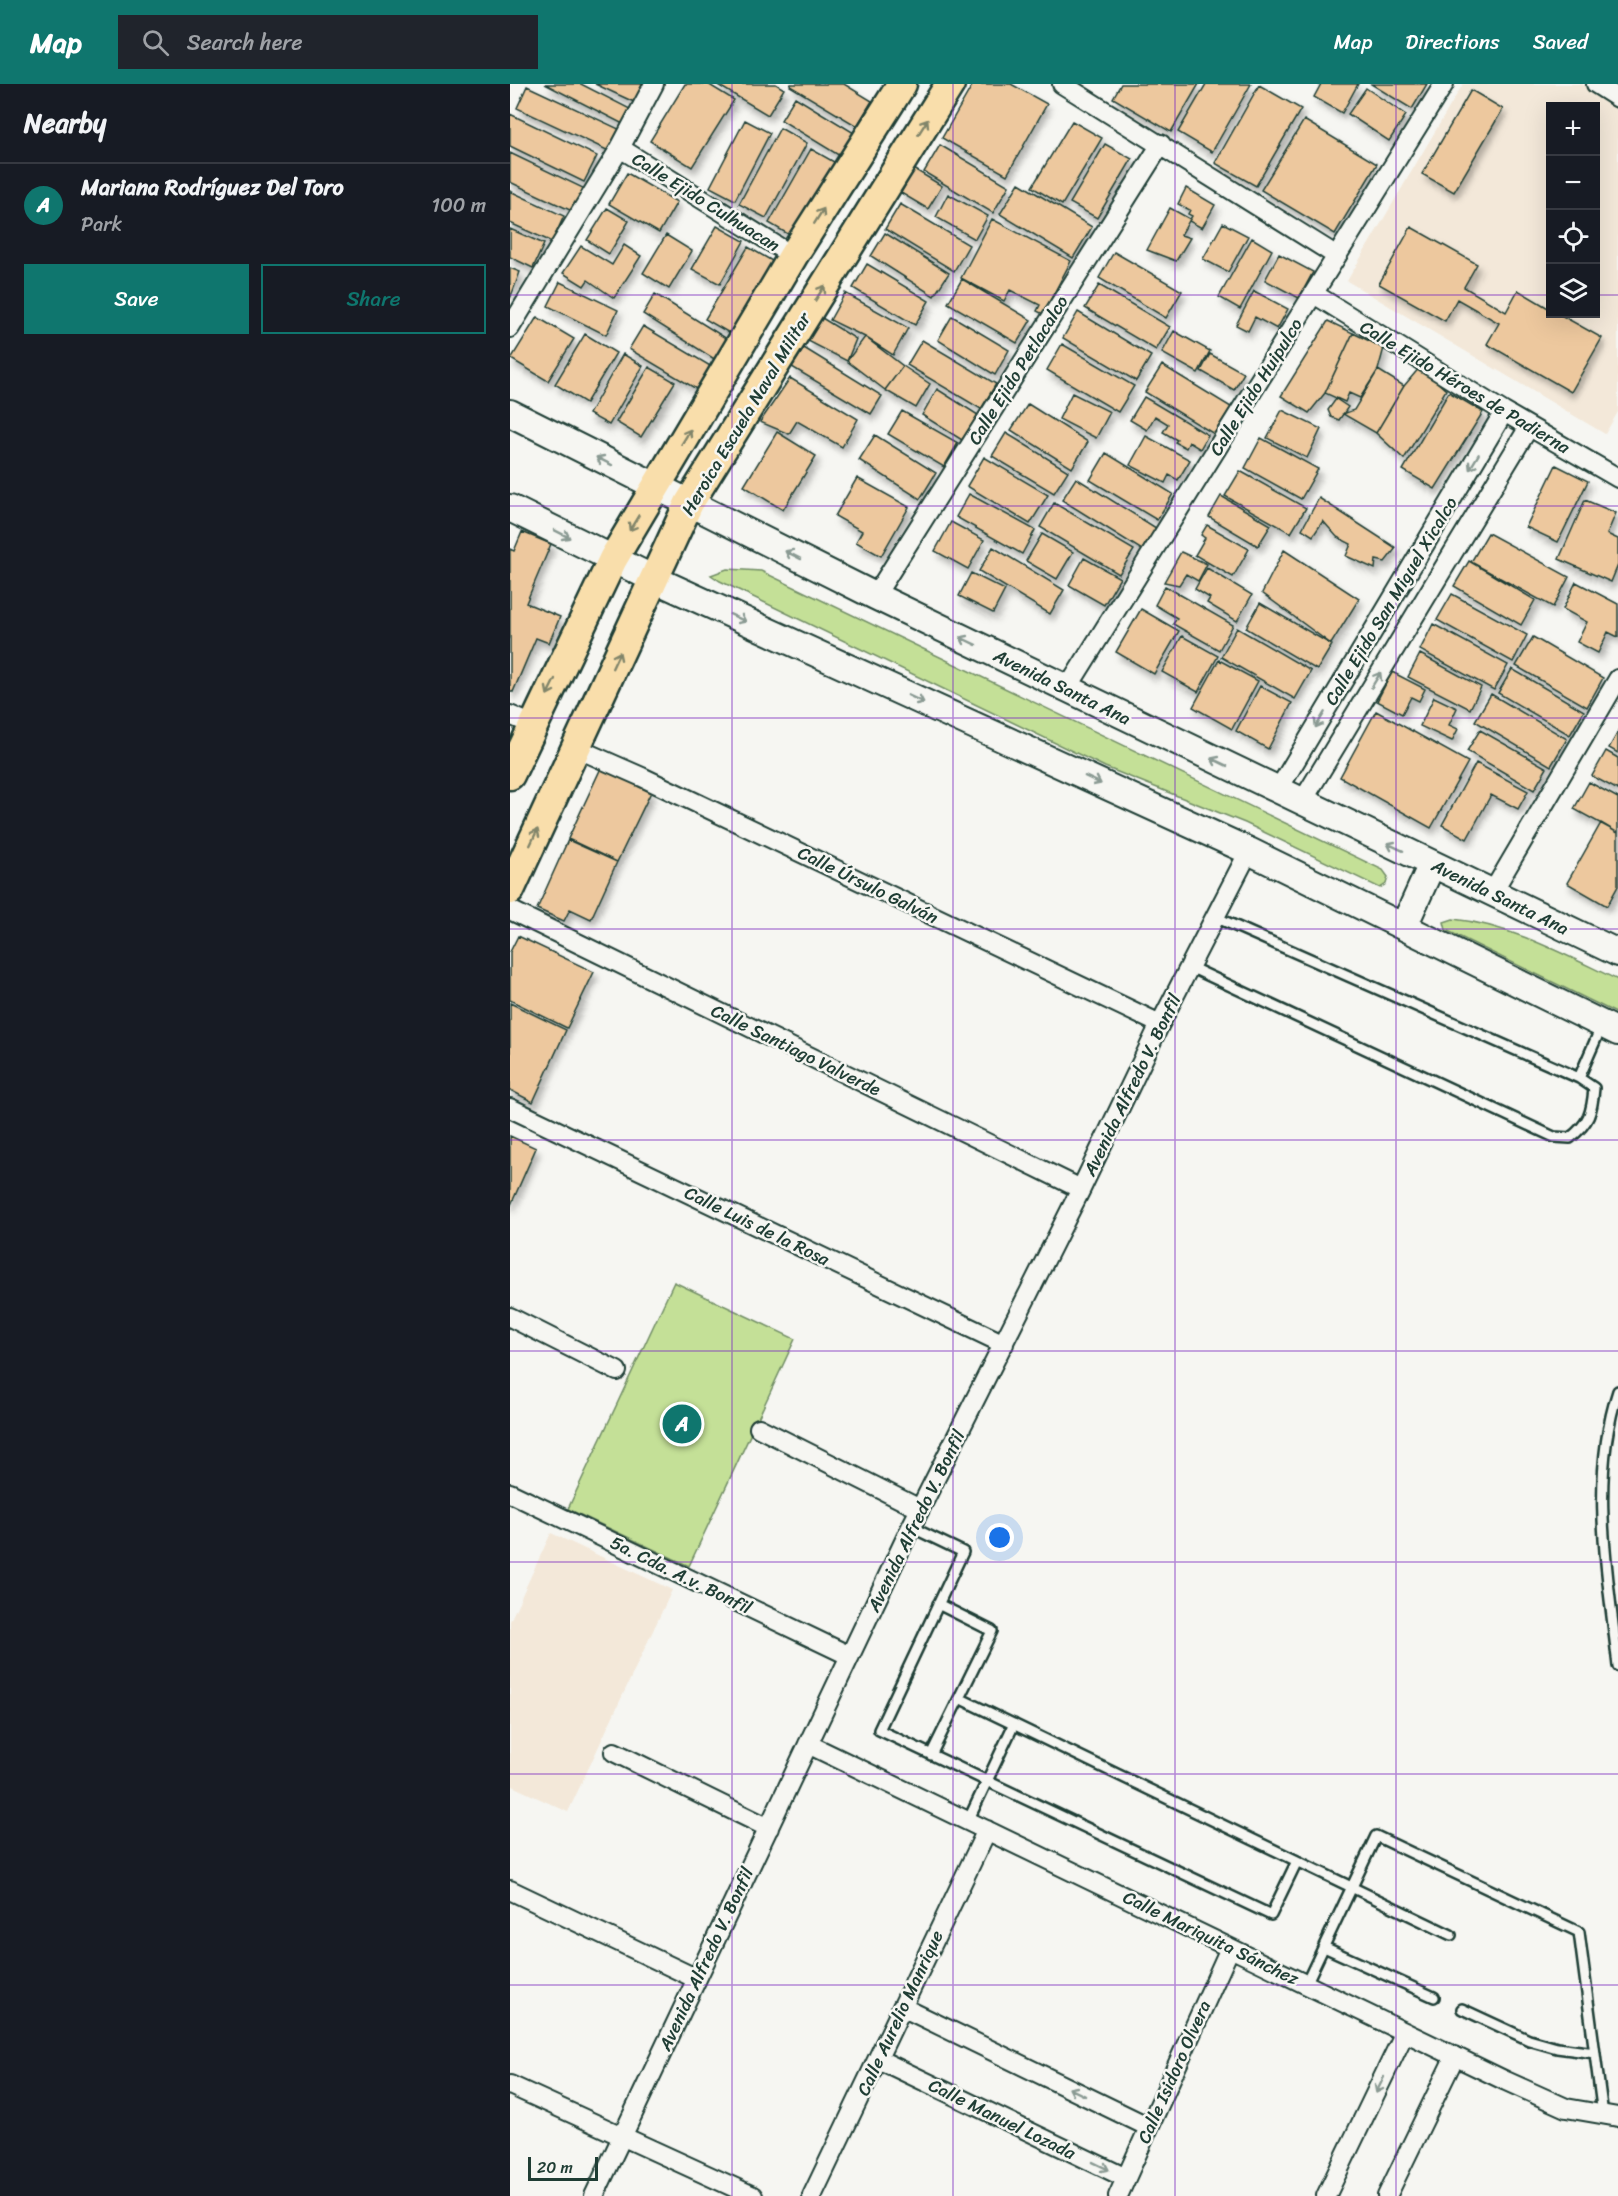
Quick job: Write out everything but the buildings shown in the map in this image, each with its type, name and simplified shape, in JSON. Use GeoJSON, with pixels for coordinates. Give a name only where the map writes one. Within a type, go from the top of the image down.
{"type":"FeatureCollection","features":[{"type":"Feature","properties":{"kind":"main road"},"geometry":{"type":"LineString","coordinates":[[510,775],[521,720],[613,559],[793,256],[902,84]]}},
{"type":"Feature","properties":{"kind":"main road","name":"Heroica Escuela Naval Militar"},"geometry":{"type":"LineString","coordinates":[[510,890],[689,503],[950,84]]}},
{"type":"Feature","properties":{"kind":"main road","name":"Avenida Santa Ana"},"geometry":{"type":"LineString","coordinates":[[510,413],[875,596],[1618,953]]}},
{"type":"Feature","properties":{"kind":"main road"},"geometry":{"type":"LineString","coordinates":[[510,508],[654,579],[1249,851],[1610,1028]]}},
{"type":"Feature","properties":{"kind":"main road"},"geometry":{"type":"LineString","coordinates":[[1404,926],[1432,864]]}},
{"type":"Feature","properties":{"kind":"street"},"geometry":{"type":"LineString","coordinates":[[510,328],[620,148],[654,84]]}},
{"type":"Feature","properties":{"kind":"street"},"geometry":{"type":"LineString","coordinates":[[1062,84],[1337,256]]}},
{"type":"Feature","properties":{"kind":"street","name":"Calle Ejido Huipulco"},"geometry":{"type":"LineString","coordinates":[[1067,689],[1444,84]]}},
{"type":"Feature","properties":{"kind":"street"},"geometry":{"type":"LineString","coordinates":[[1596,84],[1618,98]]}},
{"type":"Feature","properties":{"kind":"street","name":"Calle Ejido Petlacalco"},"geometry":{"type":"LineString","coordinates":[[875,596],[1161,144]]}},
{"type":"Feature","properties":{"kind":"street","name":"Calle Ejido Culhuacan"},"geometry":{"type":"LineString","coordinates":[[620,148],[793,256]]}},
{"type":"Feature","properties":{"kind":"street","name":"Calle Ejido Héroes de Padierna"},"geometry":{"type":"LineString","coordinates":[[1314,294],[1504,412],[1618,478]]}},
{"type":"Feature","properties":{"kind":"street","name":"Calle Ejido San Miguel Xicalco"},"geometry":{"type":"LineString","coordinates":[[1278,790],[1504,412]]}},
{"type":"Feature","properties":{"kind":"street","name":"Calle Ejido San Miguel Xicalco"},"geometry":{"type":"LineString","coordinates":[[1302,802],[1529,427]]}},
{"type":"Feature","properties":{"kind":"street"},"geometry":{"type":"LineString","coordinates":[[1492,893],[1618,680]]}},
{"type":"Feature","properties":{"kind":"street","name":"Calle Úrsulo Galván"},"geometry":{"type":"LineString","coordinates":[[576,748],[642,777],[1160,1024]]}},
{"type":"Feature","properties":{"kind":"street","name":"Avenida Alfredo V. Bonfil"},"geometry":{"type":"LineString","coordinates":[[594,2196],[911,1527],[1081,1189],[1160,1024],[1249,851]]}},
{"type":"Feature","properties":{"kind":"street","name":"Calle Santiago Valverde"},"geometry":{"type":"LineString","coordinates":[[510,909],[1081,1189]]}},
{"type":"Feature","properties":{"kind":"street","name":"Calle Luis de la Rosa"},"geometry":{"type":"LineString","coordinates":[[510,1108],[1004,1344]]}},
{"type":"Feature","properties":{"kind":"street"},"geometry":{"type":"LineString","coordinates":[[510,1317],[616,1371]]}},
{"type":"Feature","properties":{"kind":"street"},"geometry":{"type":"LineString","coordinates":[[759,1428],[920,1509]]}},
{"type":"Feature","properties":{"kind":"street","name":"5a. Cda. A.v. Bonfil"},"geometry":{"type":"LineString","coordinates":[[510,1493],[850,1656]]}},
{"type":"Feature","properties":{"kind":"street","name":"Calle Mariquita Sánchez"},"geometry":{"type":"LineString","coordinates":[[808,1744],[1566,2108],[1611,2116]]}},
{"type":"Feature","properties":{"kind":"street"},"geometry":{"type":"LineString","coordinates":[[614,1752],[769,1828]]}},
{"type":"Feature","properties":{"kind":"street","name":"Calle Aurelio Manrique"},"geometry":{"type":"LineString","coordinates":[[812,2196],[987,1830]]}},
{"type":"Feature","properties":{"kind":"street"},"geometry":{"type":"LineString","coordinates":[[510,1890],[697,1979]]}},
{"type":"Feature","properties":{"kind":"street","name":"Calle Isidoro Olvera"},"geometry":{"type":"LineString","coordinates":[[1118,2196],[1230,1948]]}},
{"type":"Feature","properties":{"kind":"street"},"geometry":{"type":"LineString","coordinates":[[902,2007],[1149,2127]]}},
{"type":"Feature","properties":{"kind":"street"},"geometry":{"type":"LineString","coordinates":[[1326,2196],[1406,2032]]}},
{"type":"Feature","properties":{"kind":"street"},"geometry":{"type":"LineString","coordinates":[[1387,2196],[1455,2056]]}},
{"type":"Feature","properties":{"kind":"street","name":"Calle Manuel Lozada"},"geometry":{"type":"LineString","coordinates":[[878,2059],[1126,2178]]}},
{"type":"Feature","properties":{"kind":"street"},"geometry":{"type":"LineString","coordinates":[[510,2085],[753,2196]]}},
{"type":"Feature","properties":{"kind":"lane"},"geometry":{"type":"LineString","coordinates":[[1190,967],[1554,1137],[1570,1138],[1585,1126],[1592,1107],[1594,1088],[1579,1078],[1215,917]]}},
{"type":"Feature","properties":{"kind":"lane"},"geometry":{"type":"LineString","coordinates":[[1579,1078],[1610,1028]]}},
{"type":"Feature","properties":{"kind":"lane"},"geometry":{"type":"LineString","coordinates":[[1618,1391],[1605,1460],[1603,1506],[1618,1666]]}},
{"type":"Feature","properties":{"kind":"lane"},"geometry":{"type":"LineString","coordinates":[[911,1527],[963,1552],[879,1730],[1271,1915],[1297,1861]]}},
{"type":"Feature","properties":{"kind":"lane"},"geometry":{"type":"LineString","coordinates":[[931,1755],[992,1631],[939,1604]]}},
{"type":"Feature","properties":{"kind":"lane"},"geometry":{"type":"LineString","coordinates":[[959,1698],[1451,1935]]}},
{"type":"Feature","properties":{"kind":"lane"},"geometry":{"type":"LineString","coordinates":[[968,1821],[1014,1724]]}},
{"type":"Feature","properties":{"kind":"lane"},"geometry":{"type":"LineString","coordinates":[[1306,1984],[1376,1836],[1579,1932],[1595,2053],[1611,2116]]}},
{"type":"Feature","properties":{"kind":"lane"},"geometry":{"type":"LineString","coordinates":[[1324,1947],[1434,1997]]}},
{"type":"Feature","properties":{"kind":"lane"},"geometry":{"type":"LineString","coordinates":[[1462,2009],[1529,2040],[1557,2048],[1595,2053]]}},
{"type":"Feature","properties":{"kind":"shaded area"},"geometry":{"type":"Polygon","coordinates":[[[1463,84],[1582,84],[1618,105],[1618,412],[1605,434],[1347,281],[1463,84]]]}},
{"type":"Feature","properties":{"kind":"shaded area"},"geometry":{"type":"Polygon","coordinates":[[[551,1533],[672,1590],[568,1812],[510,1785],[510,1621],[551,1533]]]}},
{"type":"Feature","properties":{"kind":"green space"},"geometry":{"type":"Polygon","coordinates":[[[727,569],[761,571],[1383,870],[1388,877],[1386,884],[1380,888],[1245,823],[1105,767],[711,575],[727,569]]]}},
{"type":"Feature","properties":{"kind":"green space"},"geometry":{"type":"Polygon","coordinates":[[[1453,919],[1475,922],[1517,934],[1618,980],[1618,1014],[1446,930],[1444,922],[1453,919]]]}},
{"type":"Feature","properties":{"kind":"green space"},"geometry":{"type":"Polygon","coordinates":[[[674,1282],[795,1339],[689,1566],[568,1509],[674,1282]]]}},
{"type":"Feature","properties":{"kind":"place","name":"Mariana Rodríguez Del Toro"},"geometry":{"type":"Point","coordinates":[682,1424]}}]}
